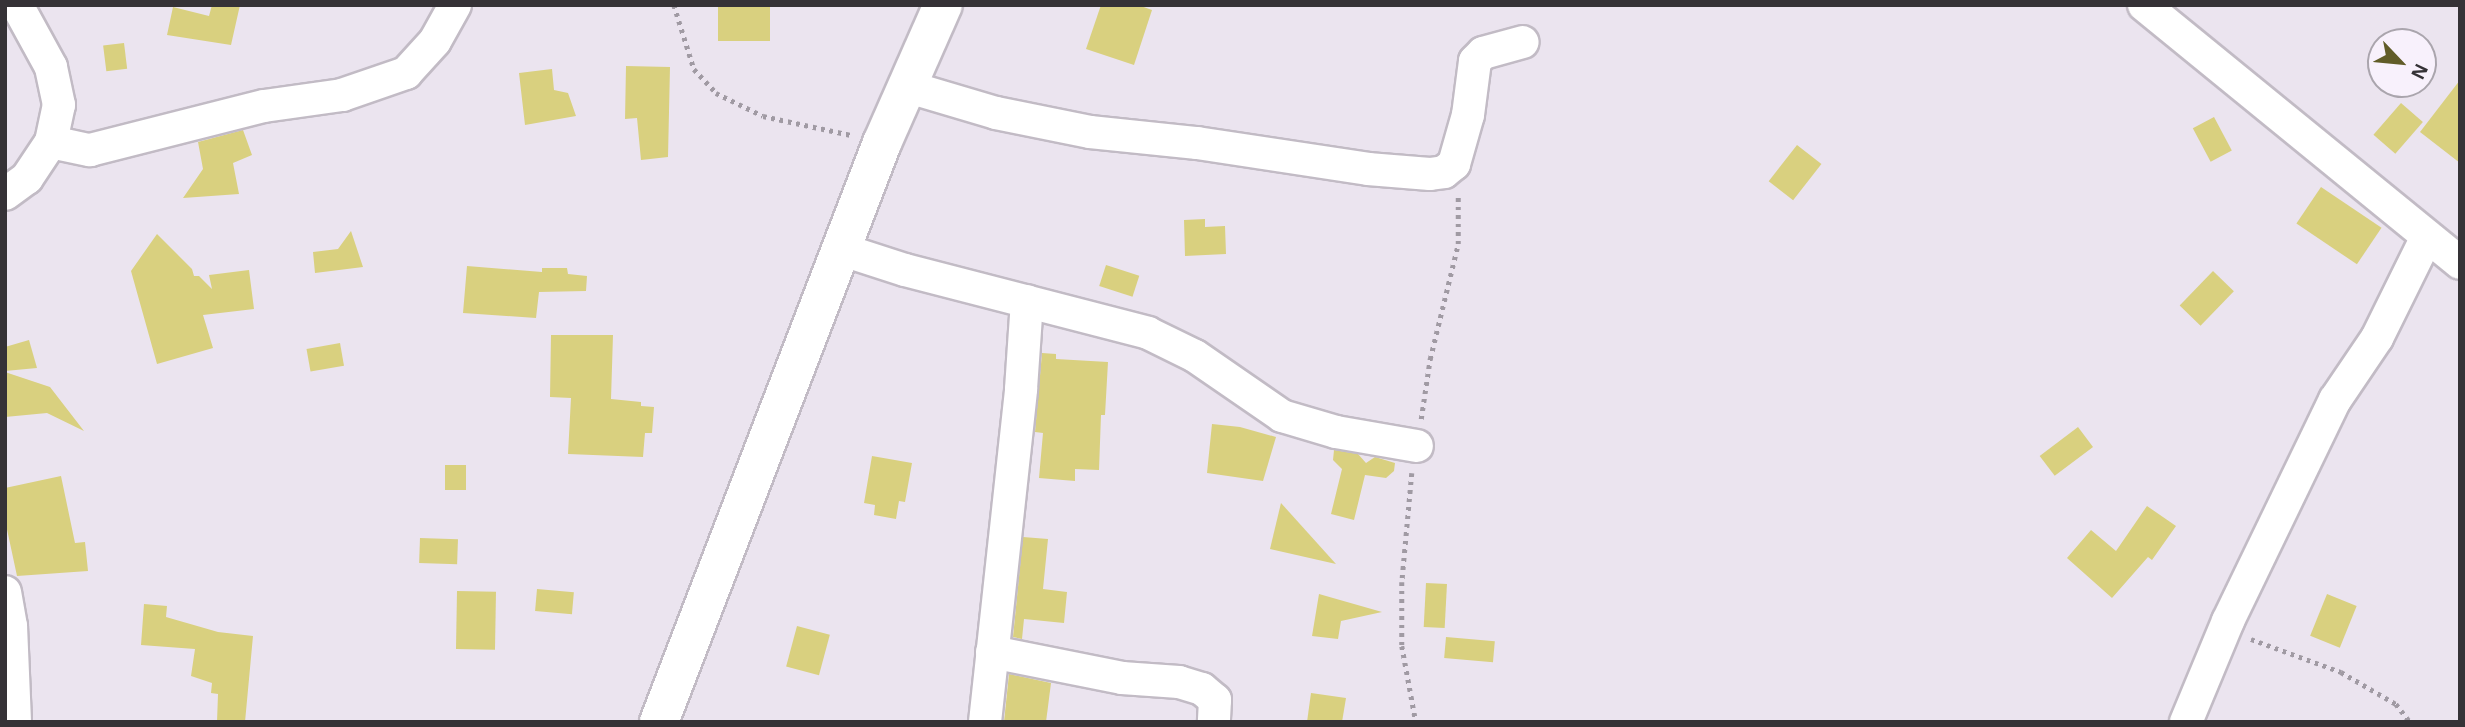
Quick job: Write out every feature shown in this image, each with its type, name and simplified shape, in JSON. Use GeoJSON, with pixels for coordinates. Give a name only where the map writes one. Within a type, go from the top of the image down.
{"type":"FeatureCollection","features":[{"type":"Feature","properties":{"kind":"highway"},"geometry":{"type":"LineString","coordinates":[[659,722],[882,143],[943,5]]}},
{"type":"Feature","properties":{"kind":"street"},"geometry":{"type":"LineString","coordinates":[[5,194],[27,178],[51,142],[59,105],[51,67],[18,5]]}},
{"type":"Feature","properties":{"kind":"street"},"geometry":{"type":"LineString","coordinates":[[51,142],[90,150],[212,117],[342,95],[406,72],[435,41],[455,5]]}},
{"type":"Feature","properties":{"kind":"street"},"geometry":{"type":"LineString","coordinates":[[2144,5],[2460,263]]}},
{"type":"Feature","properties":{"kind":"street"},"geometry":{"type":"LineString","coordinates":[[905,86],[996,113],[1090,132],[1197,143],[1355,168],[1430,174],[1444,172],[1454,163],[1468,115],[1475,61],[1483,53],[1523,42]]}},
{"type":"Feature","properties":{"kind":"street"},"geometry":{"type":"LineString","coordinates":[[2186,722],[2224,628],[2335,400],[2377,338],[2427,237]]}},
{"type":"Feature","properties":{"kind":"street"},"geometry":{"type":"LineString","coordinates":[[843,250],[905,270],[1148,332],[1195,356],[1282,416],[1336,432],[1417,446]]}},
{"type":"Feature","properties":{"kind":"street"},"geometry":{"type":"LineString","coordinates":[[985,722],[1021,389],[1027,300]]}},
{"type":"Feature","properties":{"kind":"street"},"geometry":{"type":"LineString","coordinates":[[5,592],[11,625],[15,722]]}},
{"type":"Feature","properties":{"kind":"street"},"geometry":{"type":"LineString","coordinates":[[992,652],[1122,678],[1179,682],[1202,690],[1214,700],[1214,722]]}},
{"type":"Feature","properties":{"kind":"path"},"geometry":{"type":"LineString","coordinates":[[674,5],[694,69],[716,93],[763,116],[882,143]]}},
{"type":"Feature","properties":{"kind":"path"},"geometry":{"type":"LineString","coordinates":[[2224,628],[2341,672],[2396,704],[2410,722]]}},
{"type":"Feature","properties":{"kind":"building"},"geometry":{"type":"Polygon","coordinates":[[[212,5],[240,5],[231,45],[167,35],[173,7],[209,16],[212,5]]]}},
{"type":"Feature","properties":{"kind":"building"},"geometry":{"type":"Polygon","coordinates":[[[718,5],[770,5],[770,41],[718,41],[718,5]]]}},
{"type":"Feature","properties":{"kind":"building"},"geometry":{"type":"Polygon","coordinates":[[[1101,5],[1138,5],[1152,10],[1134,65],[1086,49],[1101,5]]]}},
{"type":"Feature","properties":{"kind":"building"},"geometry":{"type":"Polygon","coordinates":[[[124,43],[127,69],[106,71],[103,46],[124,43]]]}},
{"type":"Feature","properties":{"kind":"building"},"geometry":{"type":"Polygon","coordinates":[[[626,66],[670,67],[668,157],[641,160],[637,118],[625,119],[626,66]]]}},
{"type":"Feature","properties":{"kind":"building"},"geometry":{"type":"Polygon","coordinates":[[[552,69],[554,90],[568,93],[576,116],[525,125],[519,73],[552,69]]]}},
{"type":"Feature","properties":{"kind":"building"},"geometry":{"type":"Polygon","coordinates":[[[2460,80],[2460,163],[2420,132],[2460,80]]]}},
{"type":"Feature","properties":{"kind":"building"},"geometry":{"type":"Polygon","coordinates":[[[2401,103],[2423,122],[2395,154],[2373,135],[2401,103]]]}},
{"type":"Feature","properties":{"kind":"building"},"geometry":{"type":"Polygon","coordinates":[[[2214,117],[2232,151],[2211,162],[2193,128],[2214,117]]]}},
{"type":"Feature","properties":{"kind":"building"},"geometry":{"type":"Polygon","coordinates":[[[243,130],[252,155],[233,163],[239,194],[183,198],[203,169],[198,142],[243,130]]]}},
{"type":"Feature","properties":{"kind":"building"},"geometry":{"type":"Polygon","coordinates":[[[1797,145],[1821,164],[1793,200],[1769,181],[1797,145]]]}},
{"type":"Feature","properties":{"kind":"building"},"geometry":{"type":"Polygon","coordinates":[[[2321,187],[2382,228],[2357,264],[2296,223],[2321,187]]]}},
{"type":"Feature","properties":{"kind":"building"},"geometry":{"type":"Polygon","coordinates":[[[1205,219],[1205,227],[1225,226],[1226,254],[1185,256],[1184,220],[1205,219]]]}},
{"type":"Feature","properties":{"kind":"building"},"geometry":{"type":"Polygon","coordinates":[[[351,231],[363,267],[315,273],[313,252],[338,249],[351,231]]]}},
{"type":"Feature","properties":{"kind":"building"},"geometry":{"type":"Polygon","coordinates":[[[157,234],[192,269],[194,276],[199,276],[212,289],[209,275],[249,270],[254,309],[203,315],[213,348],[157,364],[131,271],[157,234]]]}},
{"type":"Feature","properties":{"kind":"building"},"geometry":{"type":"Polygon","coordinates":[[[1106,265],[1139,276],[1132,297],[1099,286],[1106,265]]]}},
{"type":"Feature","properties":{"kind":"building"},"geometry":{"type":"Polygon","coordinates":[[[467,266],[542,272],[542,268],[567,268],[568,274],[587,276],[586,291],[539,292],[536,318],[463,313],[467,266]]]}},
{"type":"Feature","properties":{"kind":"building"},"geometry":{"type":"Polygon","coordinates":[[[2213,271],[2234,291],[2201,326],[2180,306],[2213,271]]]}},
{"type":"Feature","properties":{"kind":"building"},"geometry":{"type":"Polygon","coordinates":[[[551,335],[613,335],[611,399],[641,402],[641,406],[654,407],[652,433],[645,433],[643,457],[568,454],[571,398],[550,397],[551,335]]]}},
{"type":"Feature","properties":{"kind":"building"},"geometry":{"type":"Polygon","coordinates":[[[29,340],[37,368],[5,371],[5,347],[29,340]]]}},
{"type":"Feature","properties":{"kind":"building"},"geometry":{"type":"Polygon","coordinates":[[[340,343],[344,366],[311,372],[307,349],[340,343]]]}},
{"type":"Feature","properties":{"kind":"building"},"geometry":{"type":"Polygon","coordinates":[[[1042,353],[1056,354],[1056,359],[1108,362],[1105,415],[1101,415],[1099,470],[1075,469],[1075,481],[1039,478],[1043,433],[1035,432],[1042,353]]]}},
{"type":"Feature","properties":{"kind":"building"},"geometry":{"type":"Polygon","coordinates":[[[5,372],[50,387],[84,431],[47,413],[5,417],[5,372]]]}},
{"type":"Feature","properties":{"kind":"building"},"geometry":{"type":"Polygon","coordinates":[[[1212,424],[1240,427],[1276,437],[1263,481],[1207,473],[1212,424]]]}},
{"type":"Feature","properties":{"kind":"building"},"geometry":{"type":"Polygon","coordinates":[[[2078,427],[2093,447],[2055,476],[2040,456],[2078,427]]]}},
{"type":"Feature","properties":{"kind":"building"},"geometry":{"type":"Polygon","coordinates":[[[1334,450],[1358,454],[1366,463],[1375,457],[1395,463],[1394,471],[1386,478],[1365,475],[1354,520],[1331,514],[1342,469],[1333,460],[1334,450]]]}},
{"type":"Feature","properties":{"kind":"building"},"geometry":{"type":"Polygon","coordinates":[[[872,456],[912,463],[905,502],[899,501],[896,519],[874,515],[875,505],[864,503],[872,456]]]}},
{"type":"Feature","properties":{"kind":"building"},"geometry":{"type":"Polygon","coordinates":[[[445,465],[466,465],[466,490],[445,490],[445,465]]]}},
{"type":"Feature","properties":{"kind":"building"},"geometry":{"type":"Polygon","coordinates":[[[61,476],[75,543],[85,542],[88,571],[17,576],[5,520],[5,488],[61,476]]]}},
{"type":"Feature","properties":{"kind":"building"},"geometry":{"type":"Polygon","coordinates":[[[1281,503],[1336,564],[1270,549],[1281,503]]]}},
{"type":"Feature","properties":{"kind":"building"},"geometry":{"type":"Polygon","coordinates":[[[2147,506],[2176,526],[2152,560],[2148,557],[2112,598],[2067,558],[2091,530],[2116,551],[2147,506]]]}},
{"type":"Feature","properties":{"kind":"building"},"geometry":{"type":"Polygon","coordinates":[[[1023,537],[1048,539],[1043,589],[1067,592],[1064,623],[1024,619],[1022,639],[1013,637],[1023,537]]]}},
{"type":"Feature","properties":{"kind":"building"},"geometry":{"type":"Polygon","coordinates":[[[420,538],[458,539],[457,564],[419,563],[420,538]]]}},
{"type":"Feature","properties":{"kind":"building"},"geometry":{"type":"Polygon","coordinates":[[[1426,583],[1447,584],[1445,628],[1424,627],[1426,583]]]}},
{"type":"Feature","properties":{"kind":"building"},"geometry":{"type":"Polygon","coordinates":[[[537,589],[574,592],[572,614],[535,611],[537,589]]]}},
{"type":"Feature","properties":{"kind":"building"},"geometry":{"type":"Polygon","coordinates":[[[457,591],[496,592],[495,650],[456,649],[457,591]]]}},
{"type":"Feature","properties":{"kind":"building"},"geometry":{"type":"Polygon","coordinates":[[[1319,594],[1382,612],[1341,621],[1338,639],[1312,636],[1319,594]]]}},
{"type":"Feature","properties":{"kind":"building"},"geometry":{"type":"Polygon","coordinates":[[[2327,594],[2357,606],[2340,648],[2310,636],[2327,594]]]}},
{"type":"Feature","properties":{"kind":"building"},"geometry":{"type":"Polygon","coordinates":[[[144,604],[167,606],[166,617],[218,632],[253,636],[245,722],[217,722],[218,694],[211,693],[212,683],[191,676],[195,649],[141,645],[144,604]]]}},
{"type":"Feature","properties":{"kind":"building"},"geometry":{"type":"Polygon","coordinates":[[[797,626],[830,635],[819,675],[786,667],[797,626]]]}},
{"type":"Feature","properties":{"kind":"building"},"geometry":{"type":"Polygon","coordinates":[[[1446,637],[1495,641],[1493,662],[1444,658],[1446,637]]]}},
{"type":"Feature","properties":{"kind":"building"},"geometry":{"type":"Polygon","coordinates":[[[1009,674],[1051,683],[1046,722],[1004,722],[1009,674]]]}},
{"type":"Feature","properties":{"kind":"building"},"geometry":{"type":"Polygon","coordinates":[[[1311,693],[1346,698],[1342,722],[1307,722],[1311,693]]]}}]}
